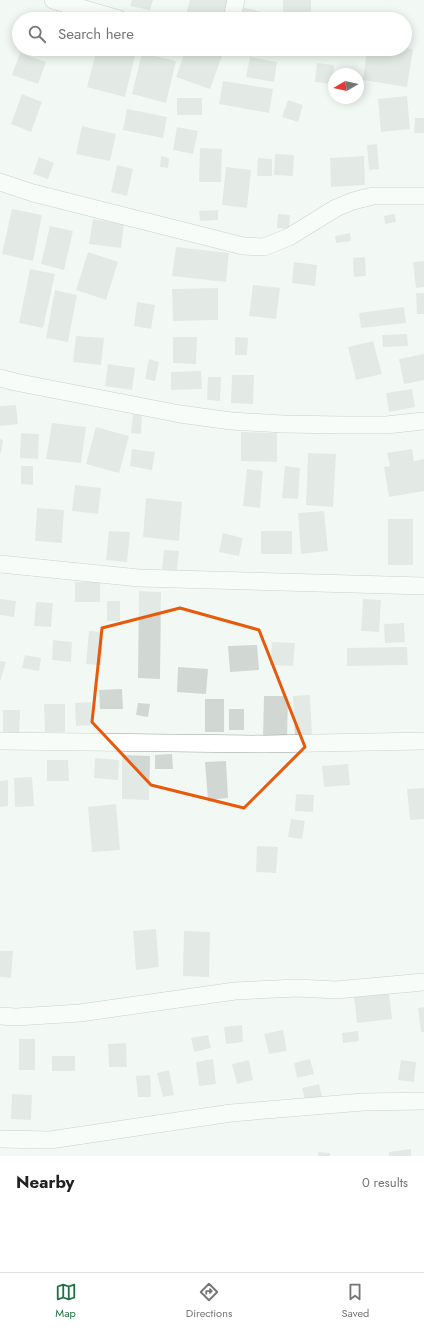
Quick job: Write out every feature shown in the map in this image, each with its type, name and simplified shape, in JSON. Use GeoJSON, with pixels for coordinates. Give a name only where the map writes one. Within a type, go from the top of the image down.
{"type":"FeatureCollection","features":[{"type":"Feature","properties":{"kind":"street"},"geometry":{"type":"LineString","coordinates":[[53,0],[95,12]]}},
{"type":"Feature","properties":{"kind":"street"},"geometry":{"type":"LineString","coordinates":[[233,12],[236,0]]}},
{"type":"Feature","properties":{"kind":"street"},"geometry":{"type":"LineString","coordinates":[[0,182],[40,195],[243,246],[264,248],[288,237],[336,208],[353,201],[373,196],[424,196]]}},
{"type":"Feature","properties":{"kind":"street"},"geometry":{"type":"LineString","coordinates":[[0,378],[180,414],[231,421],[343,425],[386,425],[424,421]]}},
{"type":"Feature","properties":{"kind":"street"},"geometry":{"type":"LineString","coordinates":[[0,564],[139,578],[424,586]]}},
{"type":"Feature","properties":{"kind":"street"},"geometry":{"type":"LineString","coordinates":[[0,742],[265,744],[424,741]]}},
{"type":"Feature","properties":{"kind":"street"},"geometry":{"type":"LineString","coordinates":[[0,1016],[16,1017],[80,1013],[235,991],[298,988],[336,990],[424,982]]}},
{"type":"Feature","properties":{"kind":"street"},"geometry":{"type":"LineString","coordinates":[[0,1139],[50,1140],[232,1114],[363,1102],[424,1101]]}},
{"type":"Feature","properties":{"kind":"highlighted area"},"geometry":{"type":"Polygon","coordinates":[[[180,608],[259,630],[305,747],[244,808],[151,785],[92,722],[102,628],[180,608]]]}},
{"type":"Feature","properties":{"kind":"building"},"geometry":{"type":"Polygon","coordinates":[[[132,0],[153,0],[150,10],[130,6],[132,0]]]}},
{"type":"Feature","properties":{"kind":"building"},"geometry":{"type":"Polygon","coordinates":[[[190,0],[233,0],[229,12],[187,12],[190,0]]]}},
{"type":"Feature","properties":{"kind":"building"},"geometry":{"type":"Polygon","coordinates":[[[283,0],[311,0],[311,12],[283,12],[283,0]]]}},
{"type":"Feature","properties":{"kind":"building"},"geometry":{"type":"Polygon","coordinates":[[[241,7],[262,12],[240,12],[241,7]]]}},
{"type":"Feature","properties":{"kind":"building"},"geometry":{"type":"Polygon","coordinates":[[[19,56],[29,56],[46,62],[38,84],[12,75],[19,56]]]}},
{"type":"Feature","properties":{"kind":"building"},"geometry":{"type":"Polygon","coordinates":[[[95,56],[135,56],[125,97],[87,87],[95,56]]]}},
{"type":"Feature","properties":{"kind":"building"},"geometry":{"type":"Polygon","coordinates":[[[141,56],[155,56],[176,61],[166,103],[132,94],[141,56]]]}},
{"type":"Feature","properties":{"kind":"building"},"geometry":{"type":"Polygon","coordinates":[[[184,56],[222,56],[210,89],[176,77],[184,56]]]}},
{"type":"Feature","properties":{"kind":"building"},"geometry":{"type":"Polygon","coordinates":[[[366,56],[412,56],[407,87],[364,80],[366,56]]]}},
{"type":"Feature","properties":{"kind":"building"},"geometry":{"type":"Polygon","coordinates":[[[250,57],[277,62],[274,82],[246,77],[250,57]]]}},
{"type":"Feature","properties":{"kind":"building"},"geometry":{"type":"Polygon","coordinates":[[[317,63],[334,65],[334,68],[328,68],[328,84],[315,82],[317,63]]]}},
{"type":"Feature","properties":{"kind":"building"},"geometry":{"type":"Polygon","coordinates":[[[223,81],[273,89],[269,113],[219,104],[223,81]]]}},
{"type":"Feature","properties":{"kind":"building"},"geometry":{"type":"Polygon","coordinates":[[[22,94],[42,102],[31,132],[11,124],[22,94]]]}},
{"type":"Feature","properties":{"kind":"building"},"geometry":{"type":"Polygon","coordinates":[[[407,96],[410,129],[381,132],[378,99],[407,96]]]}},
{"type":"Feature","properties":{"kind":"building"},"geometry":{"type":"Polygon","coordinates":[[[177,98],[202,98],[202,115],[177,115],[177,98]]]}},
{"type":"Feature","properties":{"kind":"building"},"geometry":{"type":"Polygon","coordinates":[[[288,100],[303,105],[298,122],[282,117],[288,100]]]}},
{"type":"Feature","properties":{"kind":"building"},"geometry":{"type":"Polygon","coordinates":[[[127,109],[167,117],[163,138],[123,130],[127,109]]]}},
{"type":"Feature","properties":{"kind":"building"},"geometry":{"type":"Polygon","coordinates":[[[415,118],[424,118],[424,133],[414,133],[415,118]]]}},
{"type":"Feature","properties":{"kind":"building"},"geometry":{"type":"Polygon","coordinates":[[[82,126],[116,134],[110,161],[76,154],[82,126]]]}},
{"type":"Feature","properties":{"kind":"building"},"geometry":{"type":"Polygon","coordinates":[[[177,127],[198,131],[193,154],[173,150],[177,127]]]}},
{"type":"Feature","properties":{"kind":"building"},"geometry":{"type":"Polygon","coordinates":[[[377,144],[379,169],[369,170],[367,145],[377,144]]]}},
{"type":"Feature","properties":{"kind":"building"},"geometry":{"type":"Polygon","coordinates":[[[200,148],[222,149],[221,182],[199,182],[200,148]]]}},
{"type":"Feature","properties":{"kind":"building"},"geometry":{"type":"Polygon","coordinates":[[[275,154],[294,155],[293,176],[274,175],[275,154]]]}},
{"type":"Feature","properties":{"kind":"building"},"geometry":{"type":"Polygon","coordinates":[[[161,156],[169,158],[168,168],[160,167],[161,156]]]}},
{"type":"Feature","properties":{"kind":"building"},"geometry":{"type":"Polygon","coordinates":[[[364,156],[365,185],[331,187],[330,158],[364,156]]]}},
{"type":"Feature","properties":{"kind":"building"},"geometry":{"type":"Polygon","coordinates":[[[39,157],[54,163],[48,179],[33,174],[39,157]]]}},
{"type":"Feature","properties":{"kind":"building"},"geometry":{"type":"Polygon","coordinates":[[[258,158],[272,159],[272,176],[257,176],[258,158]]]}},
{"type":"Feature","properties":{"kind":"building"},"geometry":{"type":"Polygon","coordinates":[[[117,165],[133,169],[127,196],[111,192],[117,165]]]}},
{"type":"Feature","properties":{"kind":"building"},"geometry":{"type":"Polygon","coordinates":[[[226,167],[251,170],[247,208],[222,205],[226,167]]]}},
{"type":"Feature","properties":{"kind":"building"},"geometry":{"type":"Polygon","coordinates":[[[12,209],[42,215],[33,261],[2,254],[12,209]]]}},
{"type":"Feature","properties":{"kind":"building"},"geometry":{"type":"Polygon","coordinates":[[[218,210],[218,220],[200,221],[199,211],[218,210]]]}},
{"type":"Feature","properties":{"kind":"building"},"geometry":{"type":"Polygon","coordinates":[[[278,214],[290,215],[289,229],[277,228],[278,214]]]}},
{"type":"Feature","properties":{"kind":"building"},"geometry":{"type":"Polygon","coordinates":[[[395,214],[396,222],[385,224],[384,216],[395,214]]]}},
{"type":"Feature","properties":{"kind":"building"},"geometry":{"type":"Polygon","coordinates":[[[93,219],[124,224],[121,248],[89,244],[93,219]]]}},
{"type":"Feature","properties":{"kind":"building"},"geometry":{"type":"Polygon","coordinates":[[[50,226],[73,231],[64,270],[41,264],[50,226]]]}},
{"type":"Feature","properties":{"kind":"building"},"geometry":{"type":"Polygon","coordinates":[[[350,233],[351,241],[336,243],[335,236],[350,233]]]}},
{"type":"Feature","properties":{"kind":"building"},"geometry":{"type":"Polygon","coordinates":[[[176,247],[229,253],[226,282],[172,276],[176,247]]]}},
{"type":"Feature","properties":{"kind":"building"},"geometry":{"type":"Polygon","coordinates":[[[88,252],[118,262],[106,300],[76,290],[88,252]]]}},
{"type":"Feature","properties":{"kind":"building"},"geometry":{"type":"Polygon","coordinates":[[[365,257],[366,276],[354,277],[353,258],[365,257]]]}},
{"type":"Feature","properties":{"kind":"building"},"geometry":{"type":"Polygon","coordinates":[[[424,261],[424,287],[416,288],[413,262],[424,261]]]}},
{"type":"Feature","properties":{"kind":"building"},"geometry":{"type":"Polygon","coordinates":[[[294,262],[317,265],[315,286],[292,283],[294,262]]]}},
{"type":"Feature","properties":{"kind":"building"},"geometry":{"type":"Polygon","coordinates":[[[30,269],[55,274],[43,328],[19,323],[30,269]]]}},
{"type":"Feature","properties":{"kind":"building"},"geometry":{"type":"Polygon","coordinates":[[[253,285],[280,288],[276,319],[249,316],[253,285]]]}},
{"type":"Feature","properties":{"kind":"building"},"geometry":{"type":"Polygon","coordinates":[[[218,288],[218,320],[173,321],[172,289],[218,288]]]}},
{"type":"Feature","properties":{"kind":"building"},"geometry":{"type":"Polygon","coordinates":[[[55,290],[77,295],[68,342],[46,338],[55,290]]]}},
{"type":"Feature","properties":{"kind":"building"},"geometry":{"type":"Polygon","coordinates":[[[416,293],[424,293],[424,314],[417,314],[416,293]]]}},
{"type":"Feature","properties":{"kind":"building"},"geometry":{"type":"Polygon","coordinates":[[[137,302],[155,305],[151,329],[134,326],[137,302]]]}},
{"type":"Feature","properties":{"kind":"building"},"geometry":{"type":"Polygon","coordinates":[[[404,307],[406,323],[361,328],[359,313],[404,307]]]}},
{"type":"Feature","properties":{"kind":"building"},"geometry":{"type":"Polygon","coordinates":[[[407,334],[408,346],[383,347],[382,335],[407,334]]]}},
{"type":"Feature","properties":{"kind":"building"},"geometry":{"type":"Polygon","coordinates":[[[76,336],[104,338],[101,365],[73,362],[76,336]]]}},
{"type":"Feature","properties":{"kind":"building"},"geometry":{"type":"Polygon","coordinates":[[[173,337],[197,337],[196,364],[173,363],[173,337]]]}},
{"type":"Feature","properties":{"kind":"building"},"geometry":{"type":"Polygon","coordinates":[[[235,337],[248,338],[247,355],[235,355],[235,337]]]}},
{"type":"Feature","properties":{"kind":"building"},"geometry":{"type":"Polygon","coordinates":[[[373,341],[382,374],[356,380],[348,347],[373,341]]]}},
{"type":"Feature","properties":{"kind":"building"},"geometry":{"type":"Polygon","coordinates":[[[424,354],[424,380],[404,384],[399,359],[424,354]]]}},
{"type":"Feature","properties":{"kind":"building"},"geometry":{"type":"Polygon","coordinates":[[[149,359],[159,362],[155,381],[145,379],[149,359]]]}},
{"type":"Feature","properties":{"kind":"building"},"geometry":{"type":"Polygon","coordinates":[[[108,364],[135,368],[132,390],[105,386],[108,364]]]}},
{"type":"Feature","properties":{"kind":"building"},"geometry":{"type":"Polygon","coordinates":[[[201,371],[202,389],[171,390],[171,372],[201,371]]]}},
{"type":"Feature","properties":{"kind":"building"},"geometry":{"type":"Polygon","coordinates":[[[232,375],[254,375],[253,404],[231,403],[232,375]]]}},
{"type":"Feature","properties":{"kind":"building"},"geometry":{"type":"Polygon","coordinates":[[[208,377],[221,377],[220,401],[207,400],[208,377]]]}},
{"type":"Feature","properties":{"kind":"building"},"geometry":{"type":"Polygon","coordinates":[[[412,389],[415,407],[389,412],[386,393],[412,389]]]}},
{"type":"Feature","properties":{"kind":"building"},"geometry":{"type":"Polygon","coordinates":[[[16,405],[18,424],[0,426],[0,406],[16,405]]]}},
{"type":"Feature","properties":{"kind":"building"},"geometry":{"type":"Polygon","coordinates":[[[133,414],[142,415],[141,434],[131,433],[133,414]]]}},
{"type":"Feature","properties":{"kind":"building"},"geometry":{"type":"Polygon","coordinates":[[[52,423],[86,427],[81,463],[46,459],[52,423]]]}},
{"type":"Feature","properties":{"kind":"building"},"geometry":{"type":"Polygon","coordinates":[[[96,427],[129,436],[119,473],[86,464],[96,427]]]}},
{"type":"Feature","properties":{"kind":"building"},"geometry":{"type":"Polygon","coordinates":[[[241,432],[277,433],[277,462],[241,461],[241,432]]]}},
{"type":"Feature","properties":{"kind":"building"},"geometry":{"type":"Polygon","coordinates":[[[21,433],[39,434],[38,459],[20,458],[21,433]]]}},
{"type":"Feature","properties":{"kind":"building"},"geometry":{"type":"Polygon","coordinates":[[[0,439],[3,440],[1,453],[0,453],[0,439]]]}},
{"type":"Feature","properties":{"kind":"building"},"geometry":{"type":"Polygon","coordinates":[[[132,449],[155,452],[152,470],[130,466],[132,449]]]}},
{"type":"Feature","properties":{"kind":"building"},"geometry":{"type":"Polygon","coordinates":[[[412,449],[414,461],[424,459],[424,491],[389,497],[384,467],[390,466],[387,453],[412,449]]]}},
{"type":"Feature","properties":{"kind":"building"},"geometry":{"type":"Polygon","coordinates":[[[308,453],[336,454],[333,507],[306,505],[308,453]]]}},
{"type":"Feature","properties":{"kind":"building"},"geometry":{"type":"Polygon","coordinates":[[[21,466],[33,466],[33,485],[21,484],[21,466]]]}},
{"type":"Feature","properties":{"kind":"building"},"geometry":{"type":"Polygon","coordinates":[[[285,466],[300,468],[298,499],[282,498],[285,466]]]}},
{"type":"Feature","properties":{"kind":"building"},"geometry":{"type":"Polygon","coordinates":[[[247,469],[263,471],[260,508],[243,506],[247,469]]]}},
{"type":"Feature","properties":{"kind":"building"},"geometry":{"type":"Polygon","coordinates":[[[75,485],[101,488],[98,514],[72,511],[75,485]]]}},
{"type":"Feature","properties":{"kind":"building"},"geometry":{"type":"Polygon","coordinates":[[[146,498],[182,502],[179,541],[143,537],[146,498]]]}},
{"type":"Feature","properties":{"kind":"building"},"geometry":{"type":"Polygon","coordinates":[[[37,508],[64,510],[62,543],[35,541],[37,508]]]}},
{"type":"Feature","properties":{"kind":"building"},"geometry":{"type":"Polygon","coordinates":[[[324,511],[328,551],[301,554],[298,513],[324,511]]]}},
{"type":"Feature","properties":{"kind":"building"},"geometry":{"type":"Polygon","coordinates":[[[388,519],[413,519],[413,565],[388,565],[388,519]]]}},
{"type":"Feature","properties":{"kind":"building"},"geometry":{"type":"Polygon","coordinates":[[[109,531],[130,532],[127,562],[106,560],[109,531]]]}},
{"type":"Feature","properties":{"kind":"building"},"geometry":{"type":"Polygon","coordinates":[[[261,531],[292,531],[292,554],[261,554],[261,531]]]}},
{"type":"Feature","properties":{"kind":"building"},"geometry":{"type":"Polygon","coordinates":[[[223,533],[243,538],[239,556],[219,552],[223,533]]]}},
{"type":"Feature","properties":{"kind":"building"},"geometry":{"type":"Polygon","coordinates":[[[164,550],[179,551],[177,571],[162,569],[164,550]]]}},
{"type":"Feature","properties":{"kind":"building"},"geometry":{"type":"Polygon","coordinates":[[[75,582],[100,582],[100,602],[75,602],[75,582]]]}},
{"type":"Feature","properties":{"kind":"building"},"geometry":{"type":"Polygon","coordinates":[[[139,591],[161,592],[160,679],[138,678],[139,591]]]}},
{"type":"Feature","properties":{"kind":"building"},"geometry":{"type":"Polygon","coordinates":[[[0,599],[16,601],[14,617],[0,615],[0,599]]]}},
{"type":"Feature","properties":{"kind":"building"},"geometry":{"type":"Polygon","coordinates":[[[363,599],[381,600],[379,632],[361,631],[363,599]]]}},
{"type":"Feature","properties":{"kind":"building"},"geometry":{"type":"Polygon","coordinates":[[[107,601],[120,601],[120,621],[107,621],[107,601]]]}},
{"type":"Feature","properties":{"kind":"building"},"geometry":{"type":"Polygon","coordinates":[[[36,602],[53,603],[51,627],[34,626],[36,602]]]}},
{"type":"Feature","properties":{"kind":"building"},"geometry":{"type":"Polygon","coordinates":[[[404,623],[405,642],[385,643],[384,624],[404,623]]]}},
{"type":"Feature","properties":{"kind":"building"},"geometry":{"type":"Polygon","coordinates":[[[89,631],[103,632],[101,665],[86,664],[89,631]]]}},
{"type":"Feature","properties":{"kind":"building"},"geometry":{"type":"Polygon","coordinates":[[[53,640],[72,642],[71,662],[52,660],[53,640]]]}},
{"type":"Feature","properties":{"kind":"building"},"geometry":{"type":"Polygon","coordinates":[[[272,642],[295,643],[293,666],[270,665],[272,642]]]}},
{"type":"Feature","properties":{"kind":"building"},"geometry":{"type":"Polygon","coordinates":[[[257,645],[259,670],[230,672],[228,646],[257,645]]]}},
{"type":"Feature","properties":{"kind":"building"},"geometry":{"type":"Polygon","coordinates":[[[407,647],[408,665],[347,666],[347,648],[407,647]]]}},
{"type":"Feature","properties":{"kind":"building"},"geometry":{"type":"Polygon","coordinates":[[[25,655],[41,658],[39,671],[22,668],[25,655]]]}},
{"type":"Feature","properties":{"kind":"building"},"geometry":{"type":"Polygon","coordinates":[[[0,661],[6,662],[0,682],[0,661]]]}},
{"type":"Feature","properties":{"kind":"building"},"geometry":{"type":"Polygon","coordinates":[[[178,667],[208,669],[206,694],[177,692],[178,667]]]}},
{"type":"Feature","properties":{"kind":"building"},"geometry":{"type":"Polygon","coordinates":[[[122,689],[123,709],[100,709],[99,690],[122,689]]]}},
{"type":"Feature","properties":{"kind":"building"},"geometry":{"type":"Polygon","coordinates":[[[310,695],[312,735],[295,735],[293,696],[310,695]]]}},
{"type":"Feature","properties":{"kind":"building"},"geometry":{"type":"Polygon","coordinates":[[[264,696],[288,696],[287,738],[263,737],[264,696]]]}},
{"type":"Feature","properties":{"kind":"building"},"geometry":{"type":"Polygon","coordinates":[[[205,699],[224,699],[224,732],[205,732],[205,699]]]}},
{"type":"Feature","properties":{"kind":"building"},"geometry":{"type":"Polygon","coordinates":[[[91,702],[92,725],[76,726],[75,703],[91,702]]]}},
{"type":"Feature","properties":{"kind":"building"},"geometry":{"type":"Polygon","coordinates":[[[138,703],[150,704],[148,717],[136,715],[138,703]]]}},
{"type":"Feature","properties":{"kind":"building"},"geometry":{"type":"Polygon","coordinates":[[[44,704],[65,704],[65,732],[45,732],[44,704]]]}},
{"type":"Feature","properties":{"kind":"building"},"geometry":{"type":"Polygon","coordinates":[[[229,709],[244,709],[244,730],[229,730],[229,709]]]}},
{"type":"Feature","properties":{"kind":"building"},"geometry":{"type":"Polygon","coordinates":[[[3,710],[20,710],[19,735],[3,735],[3,710]]]}},
{"type":"Feature","properties":{"kind":"building"},"geometry":{"type":"Polygon","coordinates":[[[172,754],[173,769],[155,769],[155,755],[172,754]]]}},
{"type":"Feature","properties":{"kind":"building"},"geometry":{"type":"Polygon","coordinates":[[[122,755],[150,756],[149,800],[122,799],[122,755]]]}},
{"type":"Feature","properties":{"kind":"building"},"geometry":{"type":"Polygon","coordinates":[[[95,758],[119,760],[118,780],[94,778],[95,758]]]}},
{"type":"Feature","properties":{"kind":"building"},"geometry":{"type":"Polygon","coordinates":[[[47,760],[68,760],[69,781],[47,781],[47,760]]]}},
{"type":"Feature","properties":{"kind":"building"},"geometry":{"type":"Polygon","coordinates":[[[226,761],[228,798],[208,800],[205,762],[226,761]]]}},
{"type":"Feature","properties":{"kind":"building"},"geometry":{"type":"Polygon","coordinates":[[[348,764],[350,785],[324,787],[322,766],[348,764]]]}},
{"type":"Feature","properties":{"kind":"building"},"geometry":{"type":"Polygon","coordinates":[[[32,777],[34,806],[15,807],[14,778],[32,777]]]}},
{"type":"Feature","properties":{"kind":"building"},"geometry":{"type":"Polygon","coordinates":[[[8,780],[8,806],[0,807],[0,781],[8,780]]]}},
{"type":"Feature","properties":{"kind":"building"},"geometry":{"type":"Polygon","coordinates":[[[424,788],[424,819],[410,820],[407,789],[424,788]]]}},
{"type":"Feature","properties":{"kind":"building"},"geometry":{"type":"Polygon","coordinates":[[[296,794],[314,795],[313,812],[295,811],[296,794]]]}},
{"type":"Feature","properties":{"kind":"building"},"geometry":{"type":"Polygon","coordinates":[[[116,804],[120,850],[92,852],[88,807],[116,804]]]}},
{"type":"Feature","properties":{"kind":"building"},"geometry":{"type":"Polygon","coordinates":[[[291,819],[305,821],[302,839],[288,837],[291,819]]]}},
{"type":"Feature","properties":{"kind":"building"},"geometry":{"type":"Polygon","coordinates":[[[257,846],[278,847],[276,873],[256,872],[257,846]]]}},
{"type":"Feature","properties":{"kind":"building"},"geometry":{"type":"Polygon","coordinates":[[[156,929],[159,967],[136,970],[133,931],[156,929]]]}},
{"type":"Feature","properties":{"kind":"building"},"geometry":{"type":"Polygon","coordinates":[[[184,931],[210,932],[209,977],[183,976],[184,931]]]}},
{"type":"Feature","properties":{"kind":"building"},"geometry":{"type":"Polygon","coordinates":[[[0,951],[13,951],[11,978],[0,977],[0,951]]]}},
{"type":"Feature","properties":{"kind":"building"},"geometry":{"type":"Polygon","coordinates":[[[389,992],[392,1019],[357,1023],[354,997],[389,992]]]}},
{"type":"Feature","properties":{"kind":"building"},"geometry":{"type":"Polygon","coordinates":[[[424,1007],[424,1032],[421,1032],[418,1008],[424,1007]]]}},
{"type":"Feature","properties":{"kind":"building"},"geometry":{"type":"Polygon","coordinates":[[[242,1025],[243,1042],[226,1044],[224,1027],[242,1025]]]}},
{"type":"Feature","properties":{"kind":"building"},"geometry":{"type":"Polygon","coordinates":[[[283,1030],[287,1051],[269,1054],[264,1034],[283,1030]]]}},
{"type":"Feature","properties":{"kind":"building"},"geometry":{"type":"Polygon","coordinates":[[[358,1031],[359,1041],[343,1043],[342,1033],[358,1031]]]}},
{"type":"Feature","properties":{"kind":"building"},"geometry":{"type":"Polygon","coordinates":[[[208,1035],[211,1048],[194,1052],[191,1038],[208,1035]]]}},
{"type":"Feature","properties":{"kind":"building"},"geometry":{"type":"Polygon","coordinates":[[[19,1039],[35,1039],[35,1070],[19,1070],[19,1039]]]}},
{"type":"Feature","properties":{"kind":"building"},"geometry":{"type":"Polygon","coordinates":[[[126,1043],[127,1067],[109,1067],[108,1044],[126,1043]]]}},
{"type":"Feature","properties":{"kind":"building"},"geometry":{"type":"Polygon","coordinates":[[[52,1056],[75,1056],[75,1071],[52,1071],[52,1056]]]}},
{"type":"Feature","properties":{"kind":"building"},"geometry":{"type":"Polygon","coordinates":[[[213,1059],[216,1084],[199,1086],[196,1062],[213,1059]]]}},
{"type":"Feature","properties":{"kind":"building"},"geometry":{"type":"Polygon","coordinates":[[[310,1059],[314,1074],[297,1078],[294,1063],[310,1059]]]}},
{"type":"Feature","properties":{"kind":"building"},"geometry":{"type":"Polygon","coordinates":[[[249,1060],[253,1080],[237,1084],[232,1064],[249,1060]]]}},
{"type":"Feature","properties":{"kind":"building"},"geometry":{"type":"Polygon","coordinates":[[[401,1060],[416,1062],[414,1082],[398,1080],[401,1060]]]}},
{"type":"Feature","properties":{"kind":"building"},"geometry":{"type":"Polygon","coordinates":[[[169,1070],[174,1095],[163,1097],[157,1073],[169,1070]]]}},
{"type":"Feature","properties":{"kind":"building"},"geometry":{"type":"Polygon","coordinates":[[[150,1075],[151,1097],[138,1097],[136,1076],[150,1075]]]}},
{"type":"Feature","properties":{"kind":"building"},"geometry":{"type":"Polygon","coordinates":[[[319,1084],[322,1096],[305,1100],[302,1088],[319,1084]]]}},
{"type":"Feature","properties":{"kind":"building"},"geometry":{"type":"Polygon","coordinates":[[[12,1094],[32,1095],[31,1120],[11,1119],[12,1094]]]}},
{"type":"Feature","properties":{"kind":"building"},"geometry":{"type":"Polygon","coordinates":[[[411,1149],[411,1156],[389,1156],[389,1152],[411,1149]]]}},
{"type":"Feature","properties":{"kind":"building"},"geometry":{"type":"Polygon","coordinates":[[[318,1152],[330,1153],[330,1156],[318,1156],[318,1152]]]}}]}
